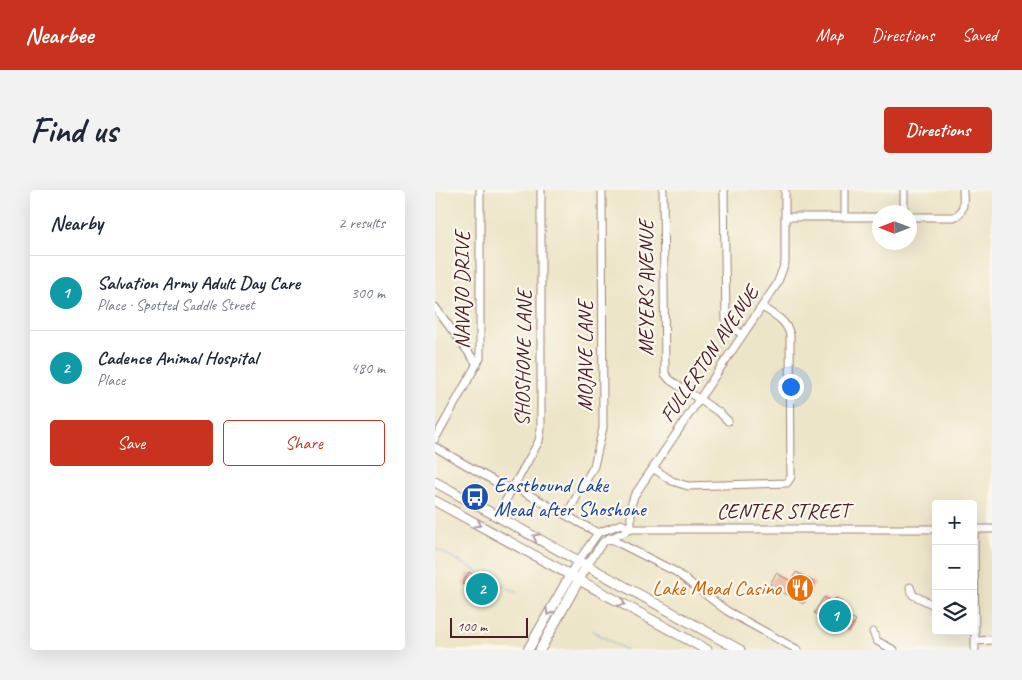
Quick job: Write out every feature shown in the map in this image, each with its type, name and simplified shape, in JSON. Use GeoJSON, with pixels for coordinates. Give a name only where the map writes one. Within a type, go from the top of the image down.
{"type":"FeatureCollection","features":[{"type":"Feature","properties":{"kind":"main road"},"geometry":{"type":"LineString","coordinates":[[435,482],[740,650]]}},
{"type":"Feature","properties":{"kind":"main road"},"geometry":{"type":"LineString","coordinates":[[435,501],[707,650]]}},
{"type":"Feature","properties":{"kind":"main road"},"geometry":{"type":"LineString","coordinates":[[528,650],[579,560]]}},
{"type":"Feature","properties":{"kind":"main road","name":"CENTER STREET"},"geometry":{"type":"LineString","coordinates":[[540,650],[587,565]]}},
{"type":"Feature","properties":{"kind":"street","name":"NAVAJO DRIVE"},"geometry":{"type":"LineString","coordinates":[[435,439],[477,364],[480,349],[480,190]]}},
{"type":"Feature","properties":{"kind":"street","name":"SHOSHONE LANE"},"geometry":{"type":"LineString","coordinates":[[497,516],[539,441],[541,429],[541,190]]}},
{"type":"Feature","properties":{"kind":"street","name":"MOJAVE LANE"},"geometry":{"type":"LineString","coordinates":[[567,514],[594,466],[603,428],[602,190]]}},
{"type":"Feature","properties":{"kind":"street","name":"MEYERS AVENUE"},"geometry":{"type":"LineString","coordinates":[[663,190],[665,374],[670,380],[699,399]]}},
{"type":"Feature","properties":{"kind":"street"},"geometry":{"type":"LineString","coordinates":[[724,190],[726,320],[728,324],[743,335]]}},
{"type":"Feature","properties":{"kind":"street","name":"FULLERTON AVENUE"},"geometry":{"type":"LineString","coordinates":[[631,529],[631,506],[634,496],[762,307],[782,273],[785,263],[785,190]]}},
{"type":"Feature","properties":{"kind":"street"},"geometry":{"type":"LineString","coordinates":[[845,190],[845,217]]}},
{"type":"Feature","properties":{"kind":"street"},"geometry":{"type":"LineString","coordinates":[[904,190],[904,205]]}},
{"type":"Feature","properties":{"kind":"street"},"geometry":{"type":"LineString","coordinates":[[917,217],[954,217],[959,215],[963,209],[963,190]]}},
{"type":"Feature","properties":{"kind":"street"},"geometry":{"type":"LineString","coordinates":[[785,217],[872,217]]}},
{"type":"Feature","properties":{"kind":"street"},"geometry":{"type":"LineString","coordinates":[[435,307],[477,364]]}},
{"type":"Feature","properties":{"kind":"street"},"geometry":{"type":"LineString","coordinates":[[653,468],[672,481],[688,486],[787,483],[791,477],[790,336],[789,329],[781,319],[762,307]]}},
{"type":"Feature","properties":{"kind":"street"},"geometry":{"type":"LineString","coordinates":[[699,399],[728,421]]}},
{"type":"Feature","properties":{"kind":"street"},"geometry":{"type":"LineString","coordinates":[[435,447],[497,482],[567,514],[598,533],[591,539],[579,560]]}},
{"type":"Feature","properties":{"kind":"street","name":"CENTER STREET"},"geometry":{"type":"LineString","coordinates":[[598,533],[621,524],[631,529]]}},
{"type":"Feature","properties":{"kind":"street","name":"CENTER STREET"},"geometry":{"type":"LineString","coordinates":[[587,565],[603,542],[631,529],[932,529]]}},
{"type":"Feature","properties":{"kind":"street"},"geometry":{"type":"LineString","coordinates":[[977,529],[992,529]]}},
{"type":"Feature","properties":{"kind":"street"},"geometry":{"type":"LineString","coordinates":[[609,538],[676,572],[727,611],[798,650]]}},
{"type":"Feature","properties":{"kind":"street"},"geometry":{"type":"LineString","coordinates":[[973,545],[974,590]]}},
{"type":"Feature","properties":{"kind":"street"},"geometry":{"type":"LineString","coordinates":[[910,587],[913,595],[932,604]]}},
{"type":"Feature","properties":{"kind":"street"},"geometry":{"type":"LineString","coordinates":[[873,632],[877,641],[894,650]]}},
{"type":"Feature","properties":{"kind":"street"},"geometry":{"type":"LineString","coordinates":[[975,635],[975,650]]}},
{"type":"Feature","properties":{"kind":"street"},"geometry":{"type":"LineString","coordinates":[[975,640],[992,640]]}},
{"type":"Feature","properties":{"kind":"building"},"geometry":{"type":"Polygon","coordinates":[[[469,572],[494,585],[487,599],[462,584],[469,572]]]}},
{"type":"Feature","properties":{"kind":"building","name":"Lake Mead Casino"},"geometry":{"type":"Polygon","coordinates":[[[796,572],[815,583],[803,604],[770,585],[776,573],[791,581],[796,572]]]}},
{"type":"Feature","properties":{"kind":"building"},"geometry":{"type":"Polygon","coordinates":[[[824,597],[833,603],[836,598],[842,602],[838,610],[856,620],[849,632],[814,613],[824,597]]]}},
{"type":"Feature","properties":{"kind":"waterway"},"geometry":{"type":"LineString","coordinates":[[435,548],[517,593]]}},
{"type":"Feature","properties":{"kind":"waterway"},"geometry":{"type":"LineString","coordinates":[[593,631],[626,650]]}},
{"type":"Feature","properties":{"kind":"place","name":"Eastbound Lake Mead after Shoshone"},"geometry":{"type":"Point","coordinates":[475,497]}},
{"type":"Feature","properties":{"kind":"place","name":"Lake Mead Casino"},"geometry":{"type":"Point","coordinates":[800,588]}},
{"type":"Feature","properties":{"kind":"place","name":"Cadence Animal Hospital"},"geometry":{"type":"Point","coordinates":[482,589]}},
{"type":"Feature","properties":{"kind":"place","name":"Salvation Army Adult Day Care"},"geometry":{"type":"Point","coordinates":[835,616]}}]}
